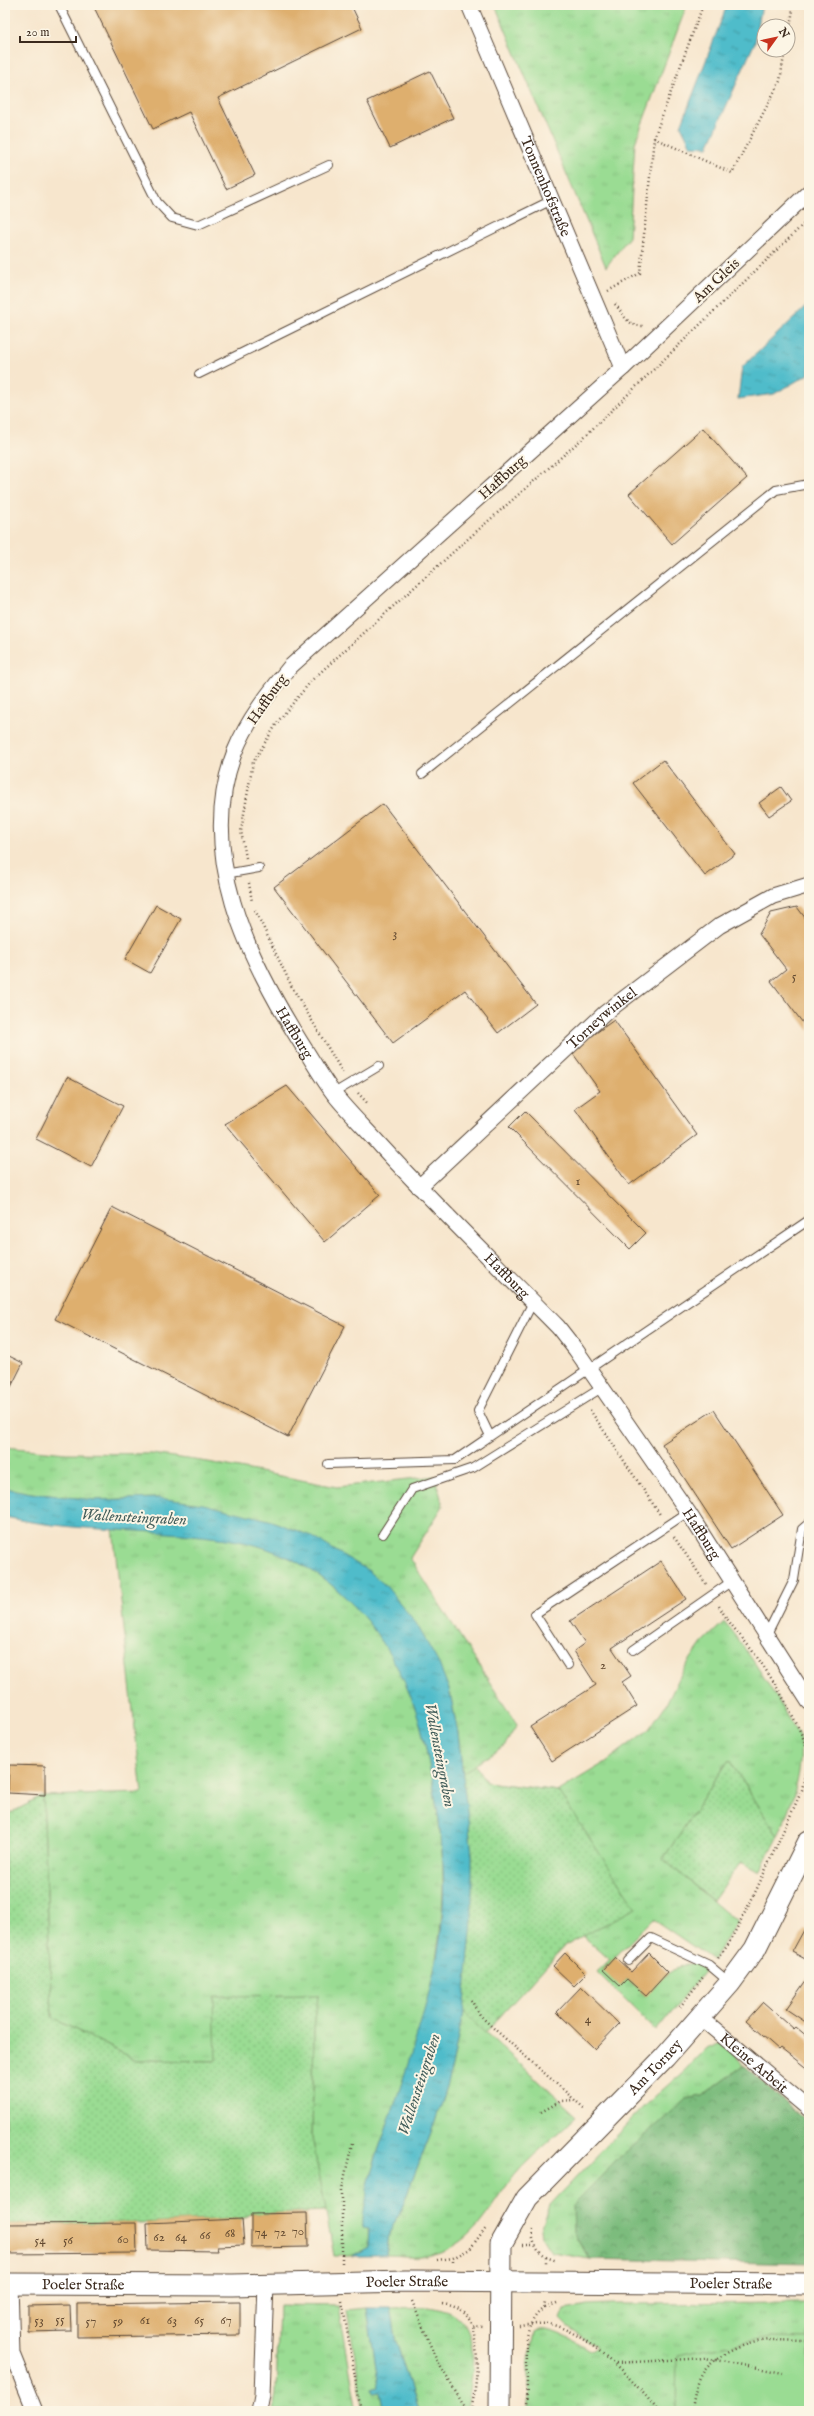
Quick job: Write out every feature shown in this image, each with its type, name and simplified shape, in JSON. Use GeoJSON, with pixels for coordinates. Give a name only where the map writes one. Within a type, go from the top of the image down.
{"type":"FeatureCollection","features":[{"type":"Feature","properties":{"kind":"street","name":"Tonnenhofstraße"},"geometry":{"type":"LineString","coordinates":[[469,5],[623,368]]}},
{"type":"Feature","properties":{"kind":"street","name":"Am Gleis"},"geometry":{"type":"LineString","coordinates":[[623,368],[809,192]]}},
{"type":"Feature","properties":{"kind":"street","name":"Haffburg"},"geometry":{"type":"LineString","coordinates":[[623,368],[285,673],[257,708],[235,751],[226,786],[220,829],[224,874],[235,915],[278,1007],[334,1094],[418,1187],[558,1327],[590,1368],[688,1512],[809,1702]]}},
{"type":"Feature","properties":{"kind":"street","name":"Torneywinkel"},"geometry":{"type":"LineString","coordinates":[[418,1187],[605,1013],[719,926],[773,896],[809,885]]}},
{"type":"Feature","properties":{"kind":"street","name":"Am Torney"},"geometry":{"type":"LineString","coordinates":[[500,2411],[501,2244],[526,2198],[660,2062],[730,1983],[755,1948],[809,1841]]}},
{"type":"Feature","properties":{"kind":"street","name":"Kleine Arbeit"},"geometry":{"type":"LineString","coordinates":[[700,2017],[809,2110]]}},
{"type":"Feature","properties":{"kind":"street","name":"Poeler Straße"},"geometry":{"type":"LineString","coordinates":[[8,2284],[266,2284],[406,2281],[501,2283],[809,2284]]}},
{"type":"Feature","properties":{"kind":"street"},"geometry":{"type":"LineString","coordinates":[[8,2284],[12,2354],[35,2411]]}},
{"type":"Feature","properties":{"kind":"street"},"geometry":{"type":"LineString","coordinates":[[258,2411],[262,2395],[266,2284]]}},
{"type":"Feature","properties":{"kind":"lane"},"geometry":{"type":"LineString","coordinates":[[59,5],[157,202],[172,218],[198,225],[329,165]]}},
{"type":"Feature","properties":{"kind":"lane"},"geometry":{"type":"LineString","coordinates":[[199,374],[552,200]]}},
{"type":"Feature","properties":{"kind":"lane"},"geometry":{"type":"LineString","coordinates":[[422,774],[776,490],[809,484]]}},
{"type":"Feature","properties":{"kind":"lane"},"geometry":{"type":"LineString","coordinates":[[224,874],[259,868]]}},
{"type":"Feature","properties":{"kind":"lane"},"geometry":{"type":"LineString","coordinates":[[334,1094],[379,1066]]}},
{"type":"Feature","properties":{"kind":"lane"},"geometry":{"type":"LineString","coordinates":[[328,1464],[455,1460],[809,1220]]}},
{"type":"Feature","properties":{"kind":"lane"},"geometry":{"type":"LineString","coordinates":[[490,1436],[478,1411],[534,1302]]}},
{"type":"Feature","properties":{"kind":"lane"},"geometry":{"type":"LineString","coordinates":[[383,1534],[412,1489],[473,1468],[603,1387]]}},
{"type":"Feature","properties":{"kind":"lane"},"geometry":{"type":"LineString","coordinates":[[568,1665],[535,1614],[688,1512]]}},
{"type":"Feature","properties":{"kind":"lane"},"geometry":{"type":"LineString","coordinates":[[766,1636],[794,1580],[802,1529],[809,1523]]}},
{"type":"Feature","properties":{"kind":"lane"},"geometry":{"type":"LineString","coordinates":[[633,1650],[732,1581]]}},
{"type":"Feature","properties":{"kind":"lane"},"geometry":{"type":"LineString","coordinates":[[628,1961],[651,1938],[712,1966],[730,1983]]}},
{"type":"Feature","properties":{"kind":"path"},"geometry":{"type":"LineString","coordinates":[[607,291],[640,273],[654,138],[703,5]]}},
{"type":"Feature","properties":{"kind":"path"},"geometry":{"type":"LineString","coordinates":[[791,18],[794,5]]}},
{"type":"Feature","properties":{"kind":"path"},"geometry":{"type":"LineString","coordinates":[[654,138],[732,173],[780,81],[784,58]]}},
{"type":"Feature","properties":{"kind":"path"},"geometry":{"type":"LineString","coordinates":[[370,1107],[350,1085],[292,988],[252,904],[242,832],[253,762],[279,720],[312,680],[461,545],[583,438],[809,219]]}},
{"type":"Feature","properties":{"kind":"path"},"geometry":{"type":"LineString","coordinates":[[604,284],[607,291],[629,323],[633,326],[648,326]]}},
{"type":"Feature","properties":{"kind":"path"},"geometry":{"type":"LineString","coordinates":[[674,320],[688,337]]}},
{"type":"Feature","properties":{"kind":"path"},"geometry":{"type":"LineString","coordinates":[[583,1399],[713,1595],[727,1620],[763,1666],[799,1727],[809,1753],[802,1790],[754,1895],[728,1945],[678,2010]]}},
{"type":"Feature","properties":{"kind":"path"},"geometry":{"type":"LineString","coordinates":[[471,2000],[480,2015],[491,2026],[588,2111]]}},
{"type":"Feature","properties":{"kind":"path"},"geometry":{"type":"LineString","coordinates":[[541,2112],[561,2101],[574,2100]]}},
{"type":"Feature","properties":{"kind":"path"},"geometry":{"type":"LineString","coordinates":[[342,2263],[342,2188],[352,2143]]}},
{"type":"Feature","properties":{"kind":"path"},"geometry":{"type":"LineString","coordinates":[[526,2411],[527,2380],[524,2348],[536,2314],[544,2308],[546,2282],[546,2258],[539,2254],[535,2246],[532,2234],[534,2223]]}},
{"type":"Feature","properties":{"kind":"path"},"geometry":{"type":"LineString","coordinates":[[342,2301],[361,2411]]}},
{"type":"Feature","properties":{"kind":"path"},"geometry":{"type":"LineString","coordinates":[[412,2301],[436,2359],[467,2411]]}},
{"type":"Feature","properties":{"kind":"path"},"geometry":{"type":"LineString","coordinates":[[451,2304],[464,2310],[469,2315],[479,2356],[476,2390],[471,2411]]}},
{"type":"Feature","properties":{"kind":"path"},"geometry":{"type":"LineString","coordinates":[[531,2325],[550,2324],[573,2334],[616,2363],[658,2411]]}},
{"type":"Feature","properties":{"kind":"path"},"geometry":{"type":"LineString","coordinates":[[472,2325],[500,2326]]}},
{"type":"Feature","properties":{"kind":"path"},"geometry":{"type":"LineString","coordinates":[[692,2411],[693,2400],[704,2371],[716,2360],[739,2347],[764,2341],[809,2341]]}},
{"type":"Feature","properties":{"kind":"path"},"geometry":{"type":"LineString","coordinates":[[616,2363],[688,2358],[716,2360],[783,2373]]}},
{"type":"Feature","properties":{"kind":"green space"},"geometry":{"type":"Polygon","coordinates":[[[495,5],[687,5],[635,143],[629,237],[606,267],[495,5]]]}},
{"type":"Feature","properties":{"kind":"green space"},"geometry":{"type":"Polygon","coordinates":[[[5,1447],[66,1453],[152,1454],[208,1462],[337,1487],[435,1476],[443,1506],[410,1558],[517,1725],[505,1745],[475,1765],[486,1782],[558,1791],[606,1762],[649,1729],[667,1703],[683,1670],[702,1643],[724,1622],[758,1668],[796,1730],[800,1742],[800,1767],[798,1779],[778,1836],[729,1760],[663,1859],[737,1922],[713,1960],[653,1919],[603,1969],[620,1986],[627,1979],[646,1996],[668,1972],[694,1962],[706,1969],[656,2031],[597,1972],[609,1959],[582,1935],[565,1945],[485,2032],[577,2116],[521,2168],[509,2182],[480,2224],[456,2245],[440,2252],[420,2257],[386,2256],[389,2234],[401,2209],[435,2122],[452,2067],[463,2012],[472,1922],[472,1854],[458,1733],[449,1689],[369,1571],[359,1565],[158,1498],[95,1500],[30,1493],[5,1488],[5,1447]]]}},
{"type":"Feature","properties":{"kind":"green space"},"geometry":{"type":"Polygon","coordinates":[[[113,1529],[202,1535],[247,1542],[268,1548],[288,1557],[310,1570],[331,1585],[368,1621],[397,1664],[417,1711],[430,1771],[439,1824],[443,1866],[440,1930],[434,1973],[424,2013],[406,2072],[370,2177],[367,2194],[368,2247],[352,2256],[334,2256],[312,2138],[314,2029],[318,1995],[217,2061],[136,2060],[52,2018],[43,1796],[142,1793],[113,1529]]]}},
{"type":"Feature","properties":{"kind":"green space"},"geometry":{"type":"Polygon","coordinates":[[[729,1760],[778,1836],[759,1872],[741,1862],[713,1901],[663,1859],[729,1760]]]}},
{"type":"Feature","properties":{"kind":"green space"},"geometry":{"type":"Polygon","coordinates":[[[475,1765],[486,1782],[558,1791],[636,1908],[565,1945],[485,2033],[463,2012],[472,1854],[462,1773],[475,1765]]]}},
{"type":"Feature","properties":{"kind":"green space"},"geometry":{"type":"Polygon","coordinates":[[[43,1796],[52,2018],[136,2060],[216,2061],[214,1996],[318,1995],[314,2029],[312,2137],[326,2211],[251,2214],[242,2219],[136,2223],[5,2224],[5,1816],[43,1796]]]}},
{"type":"Feature","properties":{"kind":"green space"},"geometry":{"type":"Polygon","coordinates":[[[721,2042],[734,2053],[743,2065],[702,2096],[685,2099],[573,2232],[590,2259],[552,2253],[542,2238],[541,2229],[550,2205],[644,2106],[684,2071],[706,2048],[721,2042]]]}},
{"type":"Feature","properties":{"kind":"green space"},"geometry":{"type":"Polygon","coordinates":[[[743,2065],[809,2123],[809,2264],[590,2259],[573,2232],[572,2206],[619,2158],[685,2099],[702,2096],[743,2065]]]}},
{"type":"Feature","properties":{"kind":"green space"},"geometry":{"type":"Polygon","coordinates":[[[809,2303],[809,2411],[529,2411],[529,2361],[535,2332],[547,2330],[555,2332],[592,2351],[597,2346],[567,2326],[560,2319],[564,2309],[588,2305],[610,2304],[809,2303]]]}},
{"type":"Feature","properties":{"kind":"green space"},"geometry":{"type":"Polygon","coordinates":[[[279,2305],[339,2306],[357,2411],[273,2411],[276,2394],[279,2305]]]}},
{"type":"Feature","properties":{"kind":"green space"},"geometry":{"type":"Polygon","coordinates":[[[428,2307],[450,2313],[457,2317],[465,2325],[472,2348],[473,2361],[466,2411],[418,2411],[395,2338],[390,2308],[428,2307]]]}},
{"type":"Feature","properties":{"kind":"green space"},"geometry":{"type":"Polygon","coordinates":[[[367,2308],[379,2387],[373,2389],[380,2392],[384,2411],[364,2411],[347,2310],[367,2308]]]}},
{"type":"Feature","properties":{"kind":"green space"},"geometry":{"type":"Polygon","coordinates":[[[771,2337],[809,2338],[809,2411],[676,2411],[677,2355],[771,2337]]]}},
{"type":"Feature","properties":{"kind":"water"},"geometry":{"type":"Polygon","coordinates":[[[727,5],[762,5],[760,18],[756,18],[755,42],[708,147],[691,146],[681,126],[727,5]]]}},
{"type":"Feature","properties":{"kind":"water"},"geometry":{"type":"Polygon","coordinates":[[[809,304],[809,374],[774,394],[738,399],[742,367],[809,304]]]}},
{"type":"Feature","properties":{"kind":"water","name":"Wallensteingraben"},"geometry":{"type":"Polygon","coordinates":[[[5,1488],[31,1493],[95,1500],[158,1498],[203,1504],[269,1520],[311,1536],[369,1571],[386,1586],[416,1623],[439,1664],[449,1689],[458,1733],[472,1854],[472,1922],[463,2012],[452,2067],[435,2122],[401,2209],[389,2234],[386,2256],[352,2256],[368,2247],[369,2228],[363,2227],[367,2189],[429,1993],[437,1957],[443,1914],[442,1850],[437,1807],[426,1746],[415,1708],[404,1681],[376,1632],[358,1610],[316,1573],[292,1559],[245,1542],[182,1534],[71,1527],[5,1517],[5,1488]]]}},
{"type":"Feature","properties":{"kind":"water"},"geometry":{"type":"Polygon","coordinates":[[[367,2308],[390,2308],[395,2338],[418,2411],[384,2411],[380,2392],[374,2393],[373,2389],[379,2387],[367,2308]]]}},
{"type":"Feature","properties":{"kind":"building"},"geometry":{"type":"Polygon","coordinates":[[[93,5],[351,5],[362,28],[218,98],[255,175],[226,189],[189,112],[153,129],[93,5]]]}},
{"type":"Feature","properties":{"kind":"building"},"geometry":{"type":"Polygon","coordinates":[[[430,71],[453,118],[390,148],[367,101],[430,71]]]}},
{"type":"Feature","properties":{"kind":"building"},"geometry":{"type":"Polygon","coordinates":[[[703,428],[747,478],[672,544],[629,494],[703,428]]]}},
{"type":"Feature","properties":{"kind":"building"},"geometry":{"type":"Polygon","coordinates":[[[663,760],[735,854],[705,876],[633,783],[663,760]]]}},
{"type":"Feature","properties":{"kind":"building"},"geometry":{"type":"Polygon","coordinates":[[[781,787],[791,801],[769,816],[759,803],[781,787]]]}},
{"type":"Feature","properties":{"kind":"building"},"geometry":{"type":"Polygon","coordinates":[[[383,804],[536,1004],[498,1033],[465,990],[393,1043],[274,887],[383,804]]]}},
{"type":"Feature","properties":{"kind":"building"},"geometry":{"type":"Polygon","coordinates":[[[156,905],[181,919],[150,973],[125,959],[156,905]]]}},
{"type":"Feature","properties":{"kind":"building"},"geometry":{"type":"Polygon","coordinates":[[[797,907],[809,923],[809,1031],[771,981],[786,969],[759,934],[771,913],[797,907]]]}},
{"type":"Feature","properties":{"kind":"building"},"geometry":{"type":"Polygon","coordinates":[[[614,1020],[697,1135],[629,1185],[575,1109],[600,1091],[571,1051],[614,1020]]]}},
{"type":"Feature","properties":{"kind":"building"},"geometry":{"type":"Polygon","coordinates":[[[67,1077],[123,1106],[91,1167],[36,1139],[67,1077]]]}},
{"type":"Feature","properties":{"kind":"building"},"geometry":{"type":"Polygon","coordinates":[[[287,1086],[380,1195],[325,1242],[225,1124],[287,1086]]]}},
{"type":"Feature","properties":{"kind":"building"},"geometry":{"type":"Polygon","coordinates":[[[525,1111],[646,1233],[630,1249],[509,1127],[525,1111]]]}},
{"type":"Feature","properties":{"kind":"building"},"geometry":{"type":"Polygon","coordinates":[[[112,1207],[345,1326],[288,1437],[55,1319],[112,1207]]]}},
{"type":"Feature","properties":{"kind":"building"},"geometry":{"type":"Polygon","coordinates":[[[5,1354],[23,1363],[5,1399],[5,1354]]]}},
{"type":"Feature","properties":{"kind":"building"},"geometry":{"type":"Polygon","coordinates":[[[714,1410],[783,1515],[731,1549],[662,1444],[714,1410]]]}},
{"type":"Feature","properties":{"kind":"building"},"geometry":{"type":"Polygon","coordinates":[[[661,1561],[686,1599],[612,1648],[631,1676],[622,1682],[637,1706],[552,1761],[530,1727],[596,1685],[574,1651],[585,1643],[570,1621],[661,1561]]]}},
{"type":"Feature","properties":{"kind":"building"},"geometry":{"type":"Polygon","coordinates":[[[9,1765],[45,1766],[45,1795],[8,1793],[9,1765]]]}},
{"type":"Feature","properties":{"kind":"building"},"geometry":{"type":"Polygon","coordinates":[[[804,1930],[809,1932],[809,1961],[792,1952],[804,1930]]]}},
{"type":"Feature","properties":{"kind":"building"},"geometry":{"type":"Polygon","coordinates":[[[565,1953],[586,1974],[574,1986],[553,1966],[565,1953]]]}},
{"type":"Feature","properties":{"kind":"building"},"geometry":{"type":"Polygon","coordinates":[[[649,1953],[668,1972],[646,1996],[627,1979],[620,1986],[603,1970],[615,1957],[631,1972],[649,1953]]]}},
{"type":"Feature","properties":{"kind":"building"},"geometry":{"type":"Polygon","coordinates":[[[809,1976],[809,2020],[807,2023],[786,2009],[809,1976]]]}},
{"type":"Feature","properties":{"kind":"building"},"geometry":{"type":"Polygon","coordinates":[[[581,1987],[619,2024],[595,2049],[557,2012],[581,1987]]]}},
{"type":"Feature","properties":{"kind":"building"},"geometry":{"type":"Polygon","coordinates":[[[763,2002],[794,2029],[796,2027],[809,2038],[809,2070],[781,2048],[779,2050],[746,2021],[763,2002]]]}},
{"type":"Feature","properties":{"kind":"building"},"geometry":{"type":"Polygon","coordinates":[[[307,2213],[308,2247],[251,2248],[251,2214],[307,2213]]]}},
{"type":"Feature","properties":{"kind":"building"},"geometry":{"type":"Polygon","coordinates":[[[242,2219],[244,2245],[217,2246],[218,2251],[148,2250],[147,2223],[242,2219]]]}},
{"type":"Feature","properties":{"kind":"building"},"geometry":{"type":"Polygon","coordinates":[[[136,2223],[137,2253],[5,2254],[5,2224],[136,2223]]]}},
{"type":"Feature","properties":{"kind":"building"},"geometry":{"type":"Polygon","coordinates":[[[240,2302],[240,2335],[77,2337],[77,2304],[240,2302]]]}},
{"type":"Feature","properties":{"kind":"building"},"geometry":{"type":"Polygon","coordinates":[[[70,2305],[71,2331],[28,2332],[28,2306],[70,2305]]]}}]}
